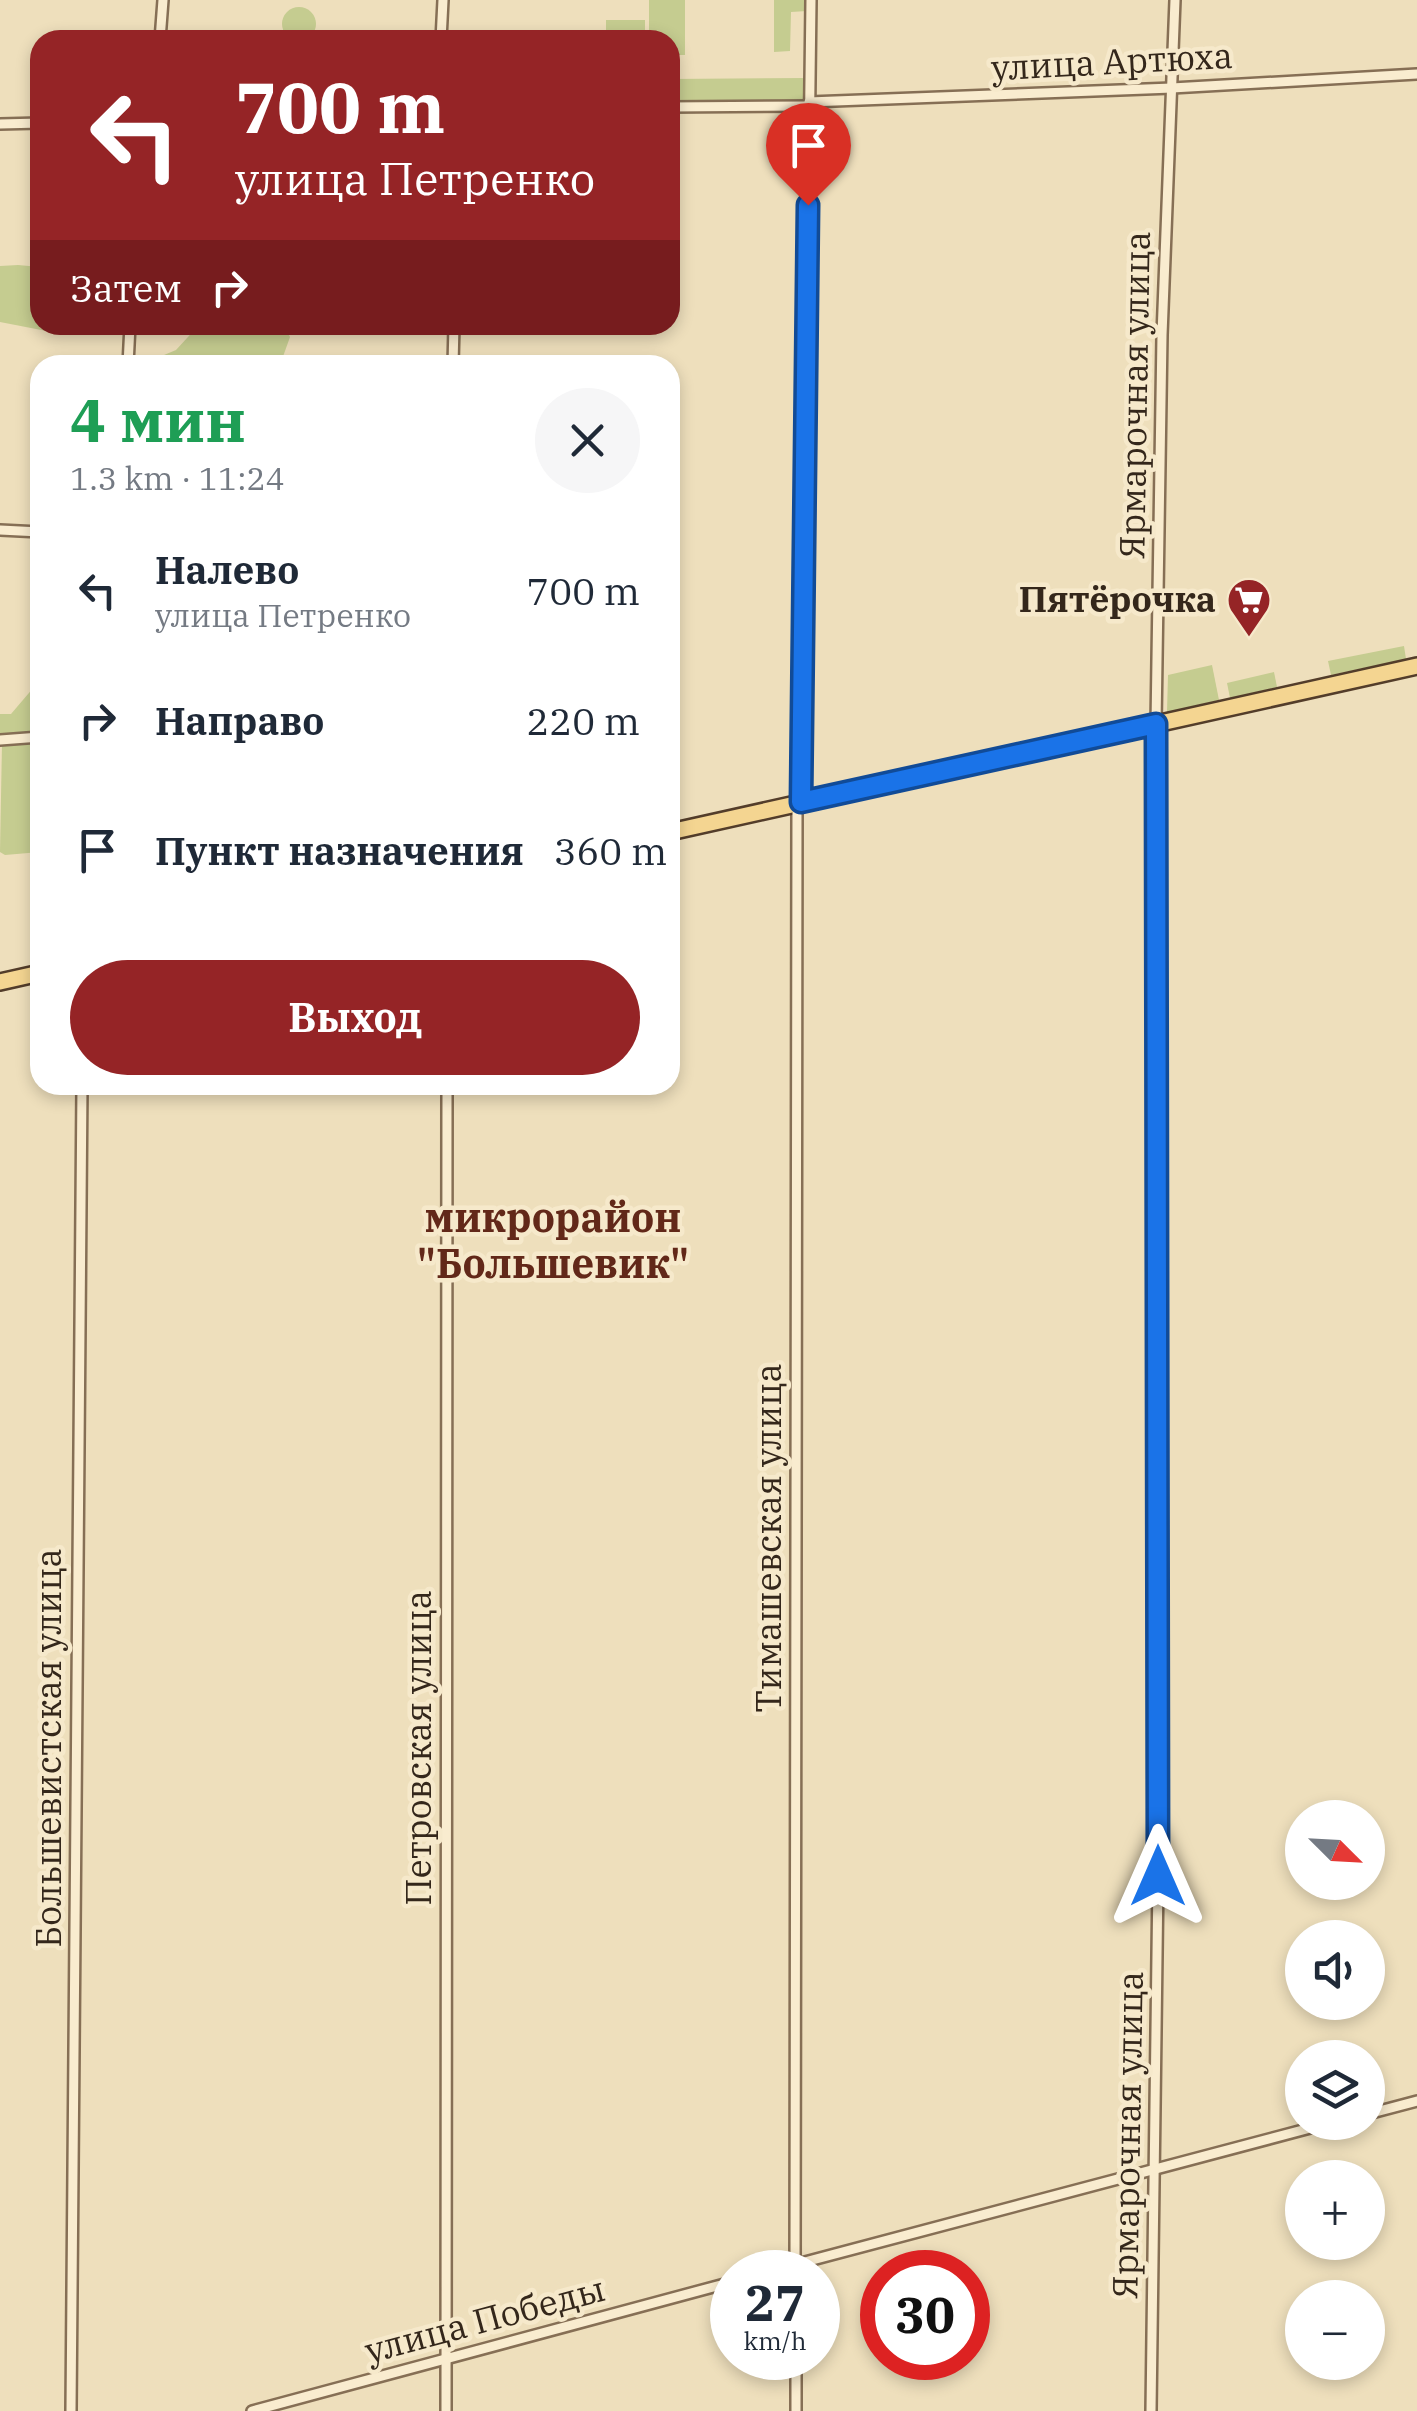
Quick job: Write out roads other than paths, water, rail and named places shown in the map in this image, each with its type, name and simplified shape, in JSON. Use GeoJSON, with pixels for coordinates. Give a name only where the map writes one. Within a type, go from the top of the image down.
{"type":"FeatureCollection","features":[{"type":"Feature","properties":{"kind":"main road"},"geometry":{"type":"LineString","coordinates":[[680,830],[1417,666]]}},
{"type":"Feature","properties":{"kind":"main road"},"geometry":{"type":"LineString","coordinates":[[0,982],[30,975]]}},
{"type":"Feature","properties":{"kind":"street"},"geometry":{"type":"LineString","coordinates":[[161,30],[163,0]]}},
{"type":"Feature","properties":{"kind":"street"},"geometry":{"type":"LineString","coordinates":[[441,30],[442,0]]}},
{"type":"Feature","properties":{"kind":"street","name":"Тимашевская улица"},"geometry":{"type":"LineString","coordinates":[[796,2250],[799,802],[811,0]]}},
{"type":"Feature","properties":{"kind":"street","name":"Ярмарочная улица"},"geometry":{"type":"LineString","coordinates":[[1151,2411],[1159,1822],[1156,724],[1162,335],[1175,0]]}},
{"type":"Feature","properties":{"kind":"street","name":"улица Артюха"},"geometry":{"type":"LineString","coordinates":[[680,106],[809,104],[1417,74]]}},
{"type":"Feature","properties":{"kind":"street"},"geometry":{"type":"LineString","coordinates":[[0,124],[30,123]]}},
{"type":"Feature","properties":{"kind":"street"},"geometry":{"type":"LineString","coordinates":[[0,530],[30,532]]}},
{"type":"Feature","properties":{"kind":"street"},"geometry":{"type":"LineString","coordinates":[[0,740],[30,738]]}},
{"type":"Feature","properties":{"kind":"street","name":"Большевистская улица"},"geometry":{"type":"LineString","coordinates":[[70,2411],[82,1095]]}},
{"type":"Feature","properties":{"kind":"street","name":"Петровская улица"},"geometry":{"type":"LineString","coordinates":[[446,1095],[446,2411]]}},
{"type":"Feature","properties":{"kind":"street"},"geometry":{"type":"LineString","coordinates":[[1385,2109],[1417,2101]]}},
{"type":"Feature","properties":{"kind":"street"},"geometry":{"type":"LineString","coordinates":[[840,2257],[1285,2134]]}},
{"type":"Feature","properties":{"kind":"street","name":"улица Победы"},"geometry":{"type":"LineString","coordinates":[[252,2411],[710,2288]]}},
{"type":"Feature","properties":{"kind":"street"},"geometry":{"type":"LineString","coordinates":[[796,2380],[796,2411]]}},
{"type":"Feature","properties":{"kind":"place","name":"Пятёрочка"},"geometry":{"type":"Point","coordinates":[1249,638]}},
{"type":"Feature","properties":{"kind":"district","name":"микрорайон \"Большевик\""},"geometry":{"type":"Point","coordinates":[553,1241]}}]}
